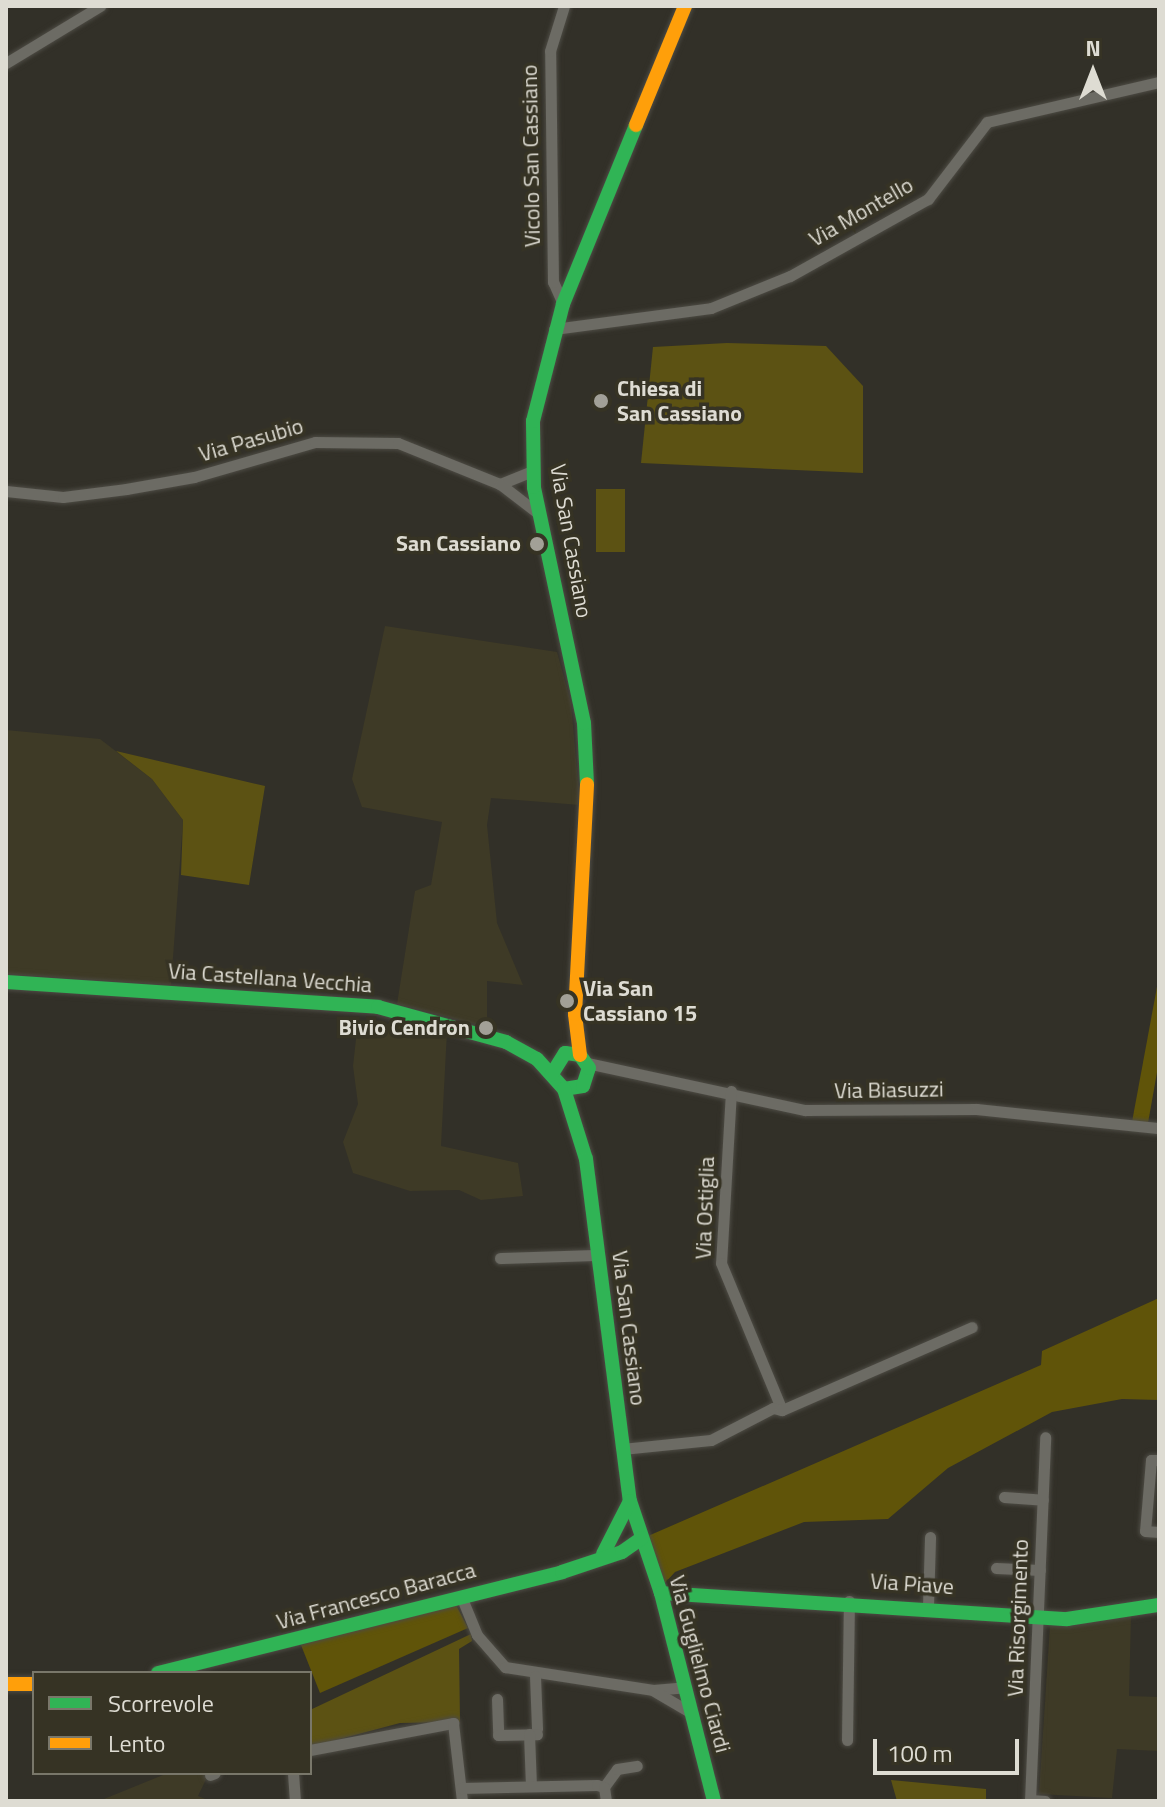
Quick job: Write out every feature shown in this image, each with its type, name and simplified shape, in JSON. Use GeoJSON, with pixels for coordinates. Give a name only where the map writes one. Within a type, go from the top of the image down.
{"type":"FeatureCollection","features":[{"type":"Feature","properties":{"kind":"main road","name":"Via San Cassiano"},"geometry":{"type":"LineString","coordinates":[[584,1059],[575,1014],[588,773],[584,723],[539,514],[533,471],[536,396],[563,304],[685,6]]}},
{"type":"Feature","properties":{"kind":"main road","name":"Via Castellana Vecchia"},"geometry":{"type":"LineString","coordinates":[[6,982],[378,1007],[460,1025],[525,1051],[561,1055]]}},
{"type":"Feature","properties":{"kind":"main road","name":"Via San Cassiano"},"geometry":{"type":"LineString","coordinates":[[561,1055],[575,1014]]}},
{"type":"Feature","properties":{"kind":"main road","name":"Via Castellana Vecchia"},"geometry":{"type":"LineString","coordinates":[[525,1051],[552,1074]]}},
{"type":"Feature","properties":{"kind":"main road"},"geometry":{"type":"LineString","coordinates":[[561,1055],[584,1059],[584,1084],[564,1089],[552,1074],[561,1055]]}},
{"type":"Feature","properties":{"kind":"main road","name":"Via San Cassiano"},"geometry":{"type":"LineString","coordinates":[[584,1084],[579,1123],[622,1449],[630,1501],[642,1538]]}},
{"type":"Feature","properties":{"kind":"main road","name":"Via San Cassiano"},"geometry":{"type":"LineString","coordinates":[[564,1089],[579,1123]]}},
{"type":"Feature","properties":{"kind":"main road","name":"Via Francesco Baracca"},"geometry":{"type":"LineString","coordinates":[[618,1545],[630,1501]]}},
{"type":"Feature","properties":{"kind":"main road","name":"Via Francesco Baracca"},"geometry":{"type":"LineString","coordinates":[[166,1671],[562,1572],[618,1545],[642,1538]]}},
{"type":"Feature","properties":{"kind":"main road","name":"Via Guglielmo Ciardi"},"geometry":{"type":"LineString","coordinates":[[642,1538],[661,1593],[714,1801]]}},
{"type":"Feature","properties":{"kind":"main road"},"geometry":{"type":"LineString","coordinates":[[618,1545],[650,1563]]}},
{"type":"Feature","properties":{"kind":"main road","name":"Via Piave"},"geometry":{"type":"LineString","coordinates":[[661,1593],[928,1606],[1038,1617],[1159,1605]]}},
{"type":"Feature","properties":{"kind":"main road"},"geometry":{"type":"LineString","coordinates":[[6,1684],[32,1684]]}},
{"type":"Feature","properties":{"kind":"street"},"geometry":{"type":"LineString","coordinates":[[6,63],[100,6]]}},
{"type":"Feature","properties":{"kind":"street","name":"Vicolo San Cassiano"},"geometry":{"type":"LineString","coordinates":[[563,304],[553,282],[550,51],[564,6]]}},
{"type":"Feature","properties":{"kind":"street","name":"Via Montello"},"geometry":{"type":"LineString","coordinates":[[554,329],[674,316],[724,303],[790,276],[928,199],[987,122],[1159,82]]}},
{"type":"Feature","properties":{"kind":"street","name":"Via Pasubio"},"geometry":{"type":"LineString","coordinates":[[6,491],[63,497],[126,489],[194,477],[285,448],[348,441],[435,453],[500,484],[539,514]]}},
{"type":"Feature","properties":{"kind":"street"},"geometry":{"type":"LineString","coordinates":[[500,484],[533,471]]}},
{"type":"Feature","properties":{"kind":"street","name":"Via Biasuzzi"},"geometry":{"type":"LineString","coordinates":[[584,1059],[623,1074],[731,1091],[805,1110],[977,1109],[1159,1128]]}},
{"type":"Feature","properties":{"kind":"street","name":"Via Biasuzzi"},"geometry":{"type":"LineString","coordinates":[[584,1084],[623,1074]]}},
{"type":"Feature","properties":{"kind":"street","name":"Via Ostiglia"},"geometry":{"type":"LineString","coordinates":[[731,1091],[721,1263],[782,1410]]}},
{"type":"Feature","properties":{"kind":"street"},"geometry":{"type":"LineString","coordinates":[[500,1258],[597,1255]]}},
{"type":"Feature","properties":{"kind":"street"},"geometry":{"type":"LineString","coordinates":[[622,1449],[694,1445],[773,1408],[782,1410],[972,1327]]}},
{"type":"Feature","properties":{"kind":"street","name":"Via Risorgimento"},"geometry":{"type":"LineString","coordinates":[[1030,1801],[1045,1437]]}},
{"type":"Feature","properties":{"kind":"street"},"geometry":{"type":"LineString","coordinates":[[1159,1460],[1151,1460],[1145,1531],[1159,1532]]}},
{"type":"Feature","properties":{"kind":"street"},"geometry":{"type":"LineString","coordinates":[[1004,1497],[1043,1500]]}},
{"type":"Feature","properties":{"kind":"street"},"geometry":{"type":"LineString","coordinates":[[928,1606],[930,1537]]}},
{"type":"Feature","properties":{"kind":"street"},"geometry":{"type":"LineString","coordinates":[[996,1568],[1040,1570]]}},
{"type":"Feature","properties":{"kind":"street"},"geometry":{"type":"LineString","coordinates":[[461,1596],[488,1653],[505,1667],[535,1676],[653,1690],[685,1687]]}},
{"type":"Feature","properties":{"kind":"street"},"geometry":{"type":"LineString","coordinates":[[847,1740],[849,1601]]}},
{"type":"Feature","properties":{"kind":"street"},"geometry":{"type":"LineString","coordinates":[[531,1785],[535,1676]]}},
{"type":"Feature","properties":{"kind":"street"},"geometry":{"type":"LineString","coordinates":[[653,1690],[690,1712]]}},
{"type":"Feature","properties":{"kind":"street"},"geometry":{"type":"LineString","coordinates":[[497,1699],[498,1735],[534,1732]]}},
{"type":"Feature","properties":{"kind":"street"},"geometry":{"type":"LineString","coordinates":[[312,1750],[404,1727],[456,1724],[462,1801]]}},
{"type":"Feature","properties":{"kind":"street"},"geometry":{"type":"LineString","coordinates":[[606,1801],[604,1787],[617,1769],[637,1766]]}},
{"type":"Feature","properties":{"kind":"street"},"geometry":{"type":"LineString","coordinates":[[293,1775],[295,1801]]}},
{"type":"Feature","properties":{"kind":"street"},"geometry":{"type":"LineString","coordinates":[[461,1788],[531,1785],[604,1787]]}},
{"type":"Feature","properties":{"kind":"street"},"geometry":{"type":"LineString","coordinates":[[1030,1801],[1045,1801]]}},
{"type":"Feature","properties":{"kind":"shaded area"},"geometry":{"type":"Polygon","coordinates":[[[727,343],[826,346],[863,386],[863,473],[641,463],[653,347],[727,343]]]}},
{"type":"Feature","properties":{"kind":"shaded area"},"geometry":{"type":"Polygon","coordinates":[[[596,489],[625,489],[625,552],[596,552],[596,489]]]}},
{"type":"Feature","properties":{"kind":"shaded area"},"geometry":{"type":"Polygon","coordinates":[[[385,626],[557,652],[571,703],[580,805],[491,798],[487,825],[497,923],[523,985],[487,981],[487,1027],[397,1004],[415,891],[431,885],[442,822],[362,807],[352,779],[385,626]]]}},
{"type":"Feature","properties":{"kind":"shaded area"},"geometry":{"type":"Polygon","coordinates":[[[6,730],[100,739],[152,779],[183,820],[171,985],[6,974],[6,730]]]}},
{"type":"Feature","properties":{"kind":"shaded area"},"geometry":{"type":"Polygon","coordinates":[[[116,751],[265,786],[249,885],[181,875],[183,820],[152,779],[116,751]]]}},
{"type":"Feature","properties":{"kind":"shaded area"},"geometry":{"type":"Polygon","coordinates":[[[1159,976],[1159,1061],[1148,1123],[1132,1122],[1159,976]]]}},
{"type":"Feature","properties":{"kind":"shaded area"},"geometry":{"type":"Polygon","coordinates":[[[358,1021],[447,1031],[441,1146],[518,1163],[523,1196],[481,1200],[459,1190],[410,1191],[353,1173],[343,1142],[358,1104],[353,1066],[358,1021]]]}},
{"type":"Feature","properties":{"kind":"shaded area"},"geometry":{"type":"Polygon","coordinates":[[[1159,1298],[1159,1400],[1122,1399],[1052,1412],[948,1468],[888,1519],[804,1522],[675,1572],[665,1583],[648,1536],[1041,1365],[1042,1351],[1159,1298]]]}},
{"type":"Feature","properties":{"kind":"shaded area"},"geometry":{"type":"Polygon","coordinates":[[[455,1603],[468,1628],[320,1693],[301,1645],[455,1603]]]}},
{"type":"Feature","properties":{"kind":"shaded area"},"geometry":{"type":"Polygon","coordinates":[[[1131,1616],[1129,1696],[1159,1697],[1159,1751],[1117,1749],[1112,1798],[1039,1794],[1050,1626],[1131,1616]]]}},
{"type":"Feature","properties":{"kind":"shaded area"},"geometry":{"type":"Polygon","coordinates":[[[471,1634],[472,1641],[459,1649],[460,1722],[400,1723],[312,1746],[312,1709],[471,1634]]]}},
{"type":"Feature","properties":{"kind":"shaded area"},"geometry":{"type":"Polygon","coordinates":[[[163,1775],[208,1775],[198,1796],[210,1801],[99,1801],[163,1775]]]}},
{"type":"Feature","properties":{"kind":"shaded area"},"geometry":{"type":"Polygon","coordinates":[[[891,1780],[986,1789],[986,1801],[897,1801],[891,1780]]]}},
{"type":"Feature","properties":{"kind":"traffic: fast"},"geometry":{"type":"LineString","coordinates":[[587,784],[584,723],[534,487],[533,421],[563,304],[636,125]]}},
{"type":"Feature","properties":{"kind":"traffic: fast"},"geometry":{"type":"LineString","coordinates":[[6,982],[378,1007],[506,1042],[537,1059],[564,1089],[583,1086],[589,1068],[580,1055],[565,1053],[552,1074]]}},
{"type":"Feature","properties":{"kind":"traffic: fast"},"geometry":{"type":"LineString","coordinates":[[564,1089],[586,1159],[630,1501],[661,1593],[714,1801]]}},
{"type":"Feature","properties":{"kind":"traffic: fast"},"geometry":{"type":"LineString","coordinates":[[603,1554],[630,1501]]}},
{"type":"Feature","properties":{"kind":"traffic: fast"},"geometry":{"type":"LineString","coordinates":[[166,1671],[562,1572],[622,1552],[642,1538]]}},
{"type":"Feature","properties":{"kind":"traffic: fast"},"geometry":{"type":"LineString","coordinates":[[661,1593],[1067,1619],[1159,1605]]}},
{"type":"Feature","properties":{"kind":"traffic: slow"},"geometry":{"type":"LineString","coordinates":[[636,125],[685,6]]}},
{"type":"Feature","properties":{"kind":"traffic: slow"},"geometry":{"type":"LineString","coordinates":[[580,1055],[575,1014],[587,784]]}},
{"type":"Feature","properties":{"kind":"traffic: slow"},"geometry":{"type":"LineString","coordinates":[[6,1684],[32,1684]]}},
{"type":"Feature","properties":{"kind":"place","name":"Chiesa di San Cassiano"},"geometry":{"type":"Point","coordinates":[601,401]}},
{"type":"Feature","properties":{"kind":"place","name":"San Cassiano"},"geometry":{"type":"Point","coordinates":[537,544]}},
{"type":"Feature","properties":{"kind":"place","name":"Via San Cassiano 15"},"geometry":{"type":"Point","coordinates":[567,1001]}},
{"type":"Feature","properties":{"kind":"place","name":"Bivio Cendron"},"geometry":{"type":"Point","coordinates":[486,1028]}}]}
